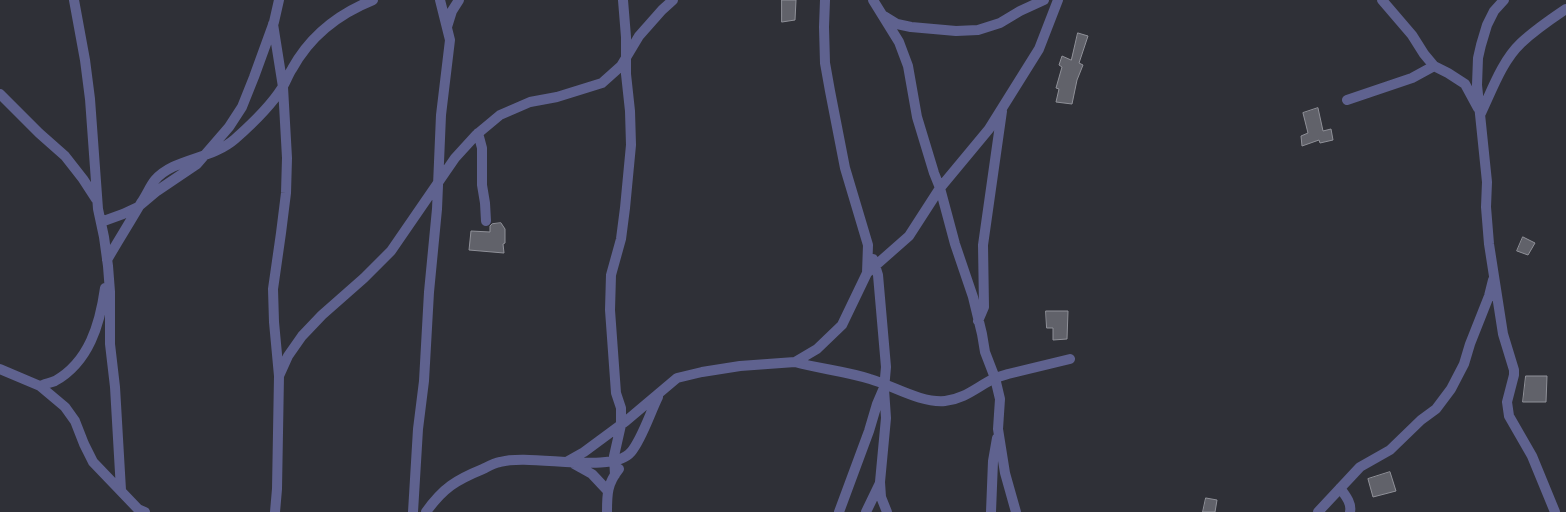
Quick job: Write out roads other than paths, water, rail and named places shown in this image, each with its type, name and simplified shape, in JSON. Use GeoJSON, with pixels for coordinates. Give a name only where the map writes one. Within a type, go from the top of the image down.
{"type":"FeatureCollection","features":[{"type":"Feature","properties":{"kind":"street"},"geometry":{"type":"LineString","coordinates":[[74,0],[85,60],[90,99],[97,201],[110,292],[110,344],[115,387],[121,490]]}},
{"type":"Feature","properties":{"kind":"street"},"geometry":{"type":"LineString","coordinates":[[101,222],[140,206],[157,191],[197,164],[229,127],[242,107],[273,24],[279,0]]}},
{"type":"Feature","properties":{"kind":"street"},"geometry":{"type":"LineString","coordinates":[[203,157],[228,144],[253,122],[283,87],[291,70],[305,49],[318,34],[333,21],[358,6],[373,0]]}},
{"type":"Feature","properties":{"kind":"street"},"geometry":{"type":"LineString","coordinates":[[413,512],[418,429],[424,381],[438,182],[441,115],[450,40],[440,0]]}},
{"type":"Feature","properties":{"kind":"street"},"geometry":{"type":"LineString","coordinates":[[447,27],[452,11],[460,0]]}},
{"type":"Feature","properties":{"kind":"street"},"geometry":{"type":"LineString","coordinates":[[615,474],[614,456],[621,425],[621,408],[615,386],[610,310],[611,275],[621,239],[626,208],[631,145],[623,0]]}},
{"type":"Feature","properties":{"kind":"street"},"geometry":{"type":"LineString","coordinates":[[279,376],[288,356],[302,336],[322,315],[364,278],[391,251],[455,158],[478,134],[500,115],[530,102],[557,97],[602,83],[621,66],[639,36],[673,0]]}},
{"type":"Feature","properties":{"kind":"street"},"geometry":{"type":"LineString","coordinates":[[825,0],[825,63],[830,91],[845,168],[878,275],[886,368],[884,386],[886,418],[880,482],[881,497],[887,512]]}},
{"type":"Feature","properties":{"kind":"street"},"geometry":{"type":"LineString","coordinates":[[873,0],[899,42],[908,66],[917,117],[973,297],[982,334],[984,352],[995,378],[1000,399],[998,429],[993,460],[991,512]]}},
{"type":"Feature","properties":{"kind":"street"},"geometry":{"type":"LineString","coordinates":[[882,15],[897,24],[956,31],[978,30],[1000,23],[1020,11],[1044,0]]}},
{"type":"Feature","properties":{"kind":"street"},"geometry":{"type":"LineString","coordinates":[[795,362],[817,349],[842,325],[867,273],[875,264],[909,236],[940,188],[978,144],[1039,49],[1058,0]]}},
{"type":"Feature","properties":{"kind":"street"},"geometry":{"type":"LineString","coordinates":[[1382,0],[1412,35],[1424,54],[1434,66],[1466,84],[1481,113]]}},
{"type":"Feature","properties":{"kind":"street"},"geometry":{"type":"LineString","coordinates":[[1504,0],[1494,11],[1487,25],[1481,44],[1477,84],[1487,182],[1486,207],[1489,244],[1504,334],[1514,370],[1507,402],[1509,416],[1532,456],[1555,512]]}},
{"type":"Feature","properties":{"kind":"street"},"geometry":{"type":"LineString","coordinates":[[1481,113],[1504,67],[1520,44],[1566,9]]}},
{"type":"Feature","properties":{"kind":"street"},"geometry":{"type":"LineString","coordinates":[[273,24],[283,87],[287,158],[286,193],[273,289],[274,322],[279,376],[277,489],[275,512]]}},
{"type":"Feature","properties":{"kind":"street"},"geometry":{"type":"LineString","coordinates":[[1347,100],[1412,78],[1434,66]]}},
{"type":"Feature","properties":{"kind":"street"},"geometry":{"type":"LineString","coordinates":[[0,94],[39,133],[65,156],[83,178],[97,201]]}},
{"type":"Feature","properties":{"kind":"street"},"geometry":{"type":"LineString","coordinates":[[978,321],[984,307],[982,245],[1002,107]]}},
{"type":"Feature","properties":{"kind":"street"},"geometry":{"type":"LineString","coordinates":[[478,134],[482,148],[482,185],[486,221]]}},
{"type":"Feature","properties":{"kind":"street"},"geometry":{"type":"LineString","coordinates":[[40,386],[54,381],[76,365],[91,342],[100,316],[107,263],[140,206]]}},
{"type":"Feature","properties":{"kind":"street"},"geometry":{"type":"LineString","coordinates":[[867,273],[868,245]]}},
{"type":"Feature","properties":{"kind":"street"},"geometry":{"type":"LineString","coordinates":[[1318,512],[1360,467],[1390,450],[1421,420],[1436,409],[1451,389],[1464,364],[1470,344],[1489,296],[1494,276]]}},
{"type":"Feature","properties":{"kind":"street"},"geometry":{"type":"LineString","coordinates":[[568,461],[584,452],[621,425],[677,378],[702,372],[740,366],[795,362],[847,373],[916,396],[944,401],[959,399],[995,378],[1070,359]]}},
{"type":"Feature","properties":{"kind":"street"},"geometry":{"type":"LineString","coordinates":[[0,369],[40,386],[64,407],[75,421],[93,462],[138,509],[145,512]]}},
{"type":"Feature","properties":{"kind":"street"},"geometry":{"type":"LineString","coordinates":[[839,512],[869,432],[884,386]]}},
{"type":"Feature","properties":{"kind":"street"},"geometry":{"type":"LineString","coordinates":[[607,512],[607,490],[615,474],[631,452],[660,393]]}},
{"type":"Feature","properties":{"kind":"street"},"geometry":{"type":"LineString","coordinates":[[998,429],[1005,473],[1016,512]]}},
{"type":"Feature","properties":{"kind":"street"},"geometry":{"type":"LineString","coordinates":[[426,512],[436,498],[454,482],[501,461],[532,460],[585,463],[614,462],[631,452]]}},
{"type":"Feature","properties":{"kind":"street"},"geometry":{"type":"LineString","coordinates":[[568,461],[592,474],[607,490]]}},
{"type":"Feature","properties":{"kind":"street"},"geometry":{"type":"LineString","coordinates":[[866,512],[880,482]]}},
{"type":"Feature","properties":{"kind":"street"},"geometry":{"type":"LineString","coordinates":[[1340,488],[1349,501],[1350,512]]}},
{"type":"Feature","properties":{"kind":"street"},"geometry":{"type":"LineString","coordinates":[[406,512],[413,500]]}}]}
